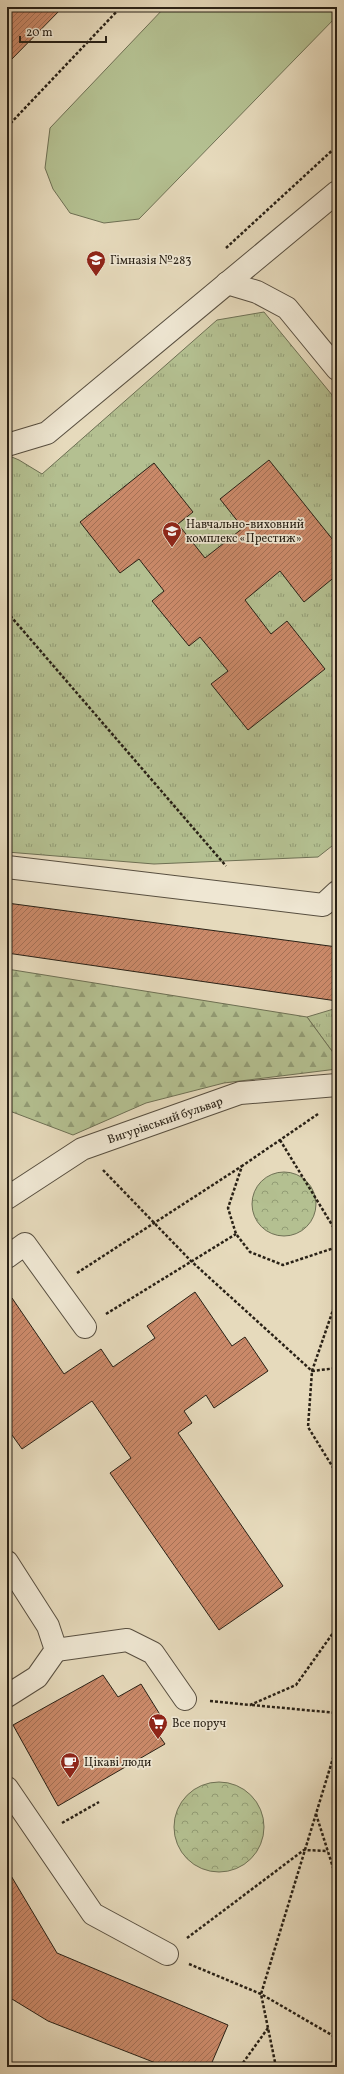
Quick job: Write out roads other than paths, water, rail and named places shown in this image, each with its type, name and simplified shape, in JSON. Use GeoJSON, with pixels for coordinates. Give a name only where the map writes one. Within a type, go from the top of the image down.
{"type":"FeatureCollection","features":[{"type":"Feature","properties":{"kind":"street"},"geometry":{"type":"LineString","coordinates":[[7,445],[47,433],[337,192]]}},
{"type":"Feature","properties":{"kind":"street"},"geometry":{"type":"LineString","coordinates":[[228,283],[258,292],[286,308],[337,369]]}},
{"type":"Feature","properties":{"kind":"street"},"geometry":{"type":"LineString","coordinates":[[7,868],[323,905],[337,892]]}},
{"type":"Feature","properties":{"kind":"street","name":"Вигурівський бульвар"},"geometry":{"type":"LineString","coordinates":[[7,1198],[82,1149],[240,1093],[337,1085]]}},
{"type":"Feature","properties":{"kind":"street"},"geometry":{"type":"LineString","coordinates":[[7,1258],[26,1244],[85,1327]]}},
{"type":"Feature","properties":{"kind":"street"},"geometry":{"type":"LineString","coordinates":[[7,1562],[48,1626],[56,1650]]}},
{"type":"Feature","properties":{"kind":"street"},"geometry":{"type":"LineString","coordinates":[[7,1696],[37,1677],[56,1650],[127,1640],[152,1653],[185,1699]]}},
{"type":"Feature","properties":{"kind":"street"},"geometry":{"type":"LineString","coordinates":[[7,1788],[93,1914],[167,1954]]}},
{"type":"Feature","properties":{"kind":"place","name":"Гімназія №283"},"geometry":{"type":"Point","coordinates":[96,277]}},
{"type":"Feature","properties":{"kind":"place","name":"Навчально-виховний комплекс «Престиж»"},"geometry":{"type":"Point","coordinates":[172,548]}},
{"type":"Feature","properties":{"kind":"place","name":"Все поруч"},"geometry":{"type":"Point","coordinates":[158,1740]}},
{"type":"Feature","properties":{"kind":"place","name":"Цікаві люди"},"geometry":{"type":"Point","coordinates":[70,1779]}}]}
